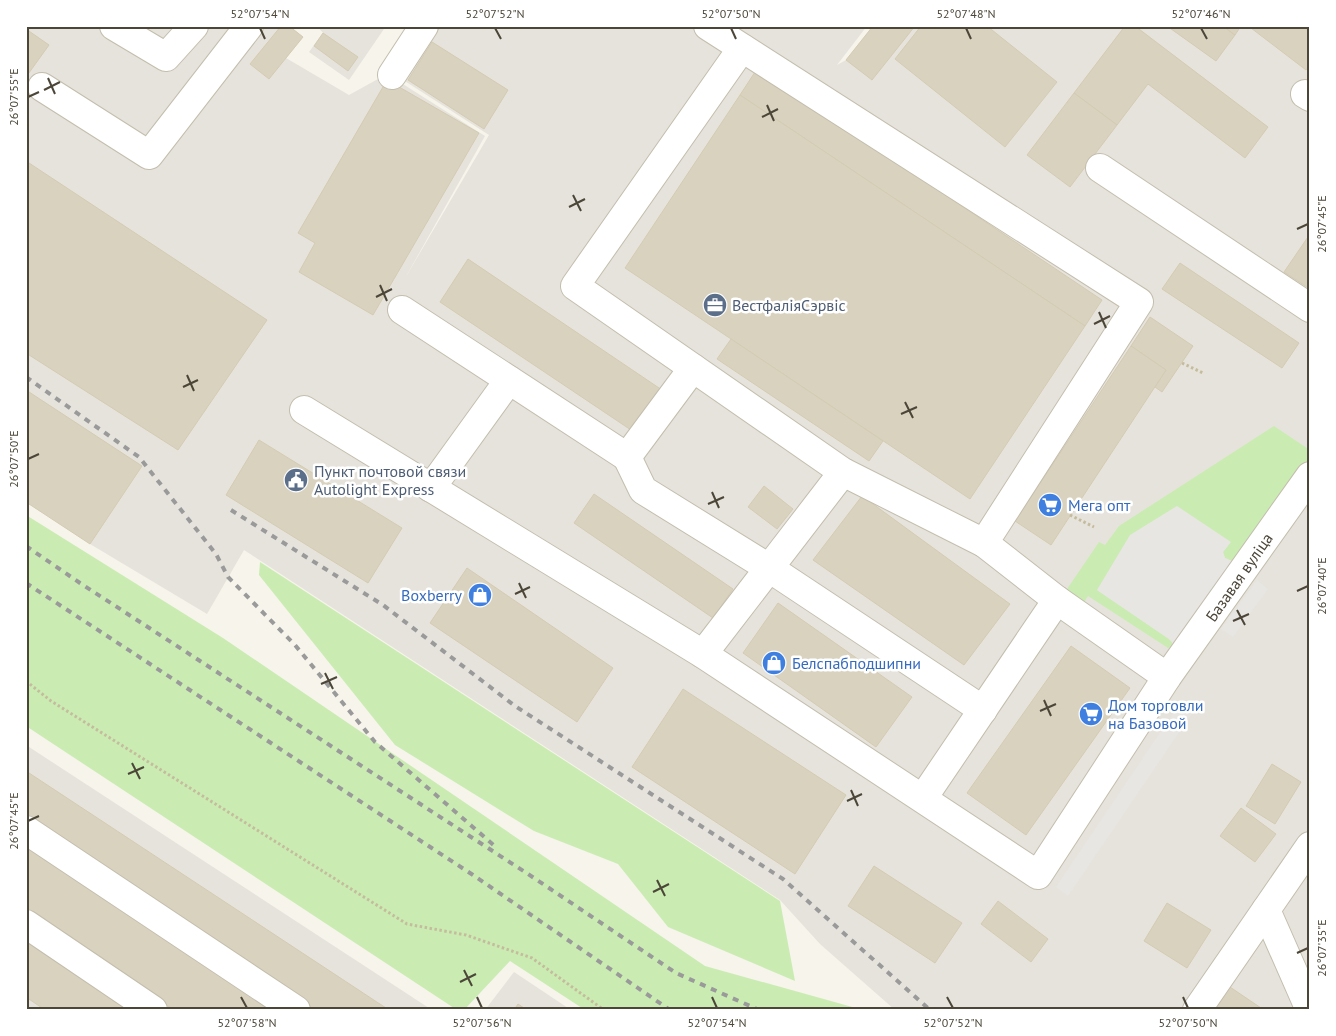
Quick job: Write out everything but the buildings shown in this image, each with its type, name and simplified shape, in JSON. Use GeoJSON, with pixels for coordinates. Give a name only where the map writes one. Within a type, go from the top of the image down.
{"type":"FeatureCollection","features":[{"type":"Feature","properties":{"kind":"street"},"geometry":{"type":"LineString","coordinates":[[114,26],[166,57],[194,26]]}},
{"type":"Feature","properties":{"kind":"street"},"geometry":{"type":"LineString","coordinates":[[42,87],[149,155],[249,26]]}},
{"type":"Feature","properties":{"kind":"street"},"geometry":{"type":"LineString","coordinates":[[392,75],[424,26]]}},
{"type":"Feature","properties":{"kind":"street"},"geometry":{"type":"LineString","coordinates":[[708,26],[1139,302],[984,543]]}},
{"type":"Feature","properties":{"kind":"street"},"geometry":{"type":"LineString","coordinates":[[742,48],[576,286],[843,472],[984,543],[1057,600],[1167,677]]}},
{"type":"Feature","properties":{"kind":"street"},"geometry":{"type":"LineString","coordinates":[[1100,168],[1310,308]]}},
{"type":"Feature","properties":{"kind":"street"},"geometry":{"type":"LineString","coordinates":[[402,310],[627,457],[643,490],[769,568],[983,710]]}},
{"type":"Feature","properties":{"kind":"street"},"geometry":{"type":"LineString","coordinates":[[627,457],[693,368]]}},
{"type":"Feature","properties":{"kind":"street"},"geometry":{"type":"LineString","coordinates":[[431,488],[509,380]]}},
{"type":"Feature","properties":{"kind":"street"},"geometry":{"type":"LineString","coordinates":[[304,410],[703,654],[923,798],[1057,600]]}},
{"type":"Feature","properties":{"kind":"street"},"geometry":{"type":"LineString","coordinates":[[703,654],[843,472]]}},
{"type":"Feature","properties":{"kind":"street","name":"Базавая вуліца"},"geometry":{"type":"LineString","coordinates":[[923,798],[1038,875],[1167,677],[1310,476]]}},
{"type":"Feature","properties":{"kind":"street"},"geometry":{"type":"LineString","coordinates":[[26,830],[296,1010]]}},
{"type":"Feature","properties":{"kind":"street"},"geometry":{"type":"LineString","coordinates":[[1197,1010],[1310,846]]}},
{"type":"Feature","properties":{"kind":"street"},"geometry":{"type":"LineString","coordinates":[[1266,910],[1310,1010]]}},
{"type":"Feature","properties":{"kind":"street"},"geometry":{"type":"LineString","coordinates":[[26,924],[153,1010]]}},
{"type":"Feature","properties":{"kind":"path"},"geometry":{"type":"LineString","coordinates":[[1182,363],[1203,373]]}},
{"type":"Feature","properties":{"kind":"path"},"geometry":{"type":"LineString","coordinates":[[1070,515],[1094,527]]}},
{"type":"Feature","properties":{"kind":"path"},"geometry":{"type":"LineString","coordinates":[[26,681],[51,701],[407,924],[466,935],[532,958],[604,1010]]}},
{"type":"Feature","properties":{"kind":"shaded area"},"geometry":{"type":"Polygon","coordinates":[[[26,26],[289,26],[303,37],[286,58],[349,95],[387,74],[485,136],[404,280],[489,135],[400,78],[425,26],[867,26],[837,65],[846,60],[873,26],[1310,26],[1310,1010],[895,1010],[820,944],[780,900],[244,550],[207,614],[90,544],[26,502],[26,26]]]}},
{"type":"Feature","properties":{"kind":"shaded area"},"geometry":{"type":"Polygon","coordinates":[[[317,26],[386,26],[349,80],[309,52],[323,33],[317,26]]]}},
{"type":"Feature","properties":{"kind":"shaded area"},"geometry":{"type":"Polygon","coordinates":[[[1177,506],[1231,542],[1223,552],[1225,558],[1232,561],[1237,559],[1172,646],[1172,642],[1169,639],[1097,590],[1130,535],[1177,506]]]}},
{"type":"Feature","properties":{"kind":"shaded area"},"geometry":{"type":"Polygon","coordinates":[[[1257,580],[1268,589],[1233,637],[1221,629],[1257,580]]]}},
{"type":"Feature","properties":{"kind":"shaded area"},"geometry":{"type":"Polygon","coordinates":[[[1182,700],[1195,709],[1068,896],[1056,887],[1182,700]]]}},
{"type":"Feature","properties":{"kind":"shaded area"},"geometry":{"type":"Polygon","coordinates":[[[26,745],[432,1010],[26,1010],[26,745]]]}},
{"type":"Feature","properties":{"kind":"shaded area"},"geometry":{"type":"Polygon","coordinates":[[[514,972],[571,1010],[485,1010],[514,972]]]}},
{"type":"Feature","properties":{"kind":"green space"},"geometry":{"type":"Polygon","coordinates":[[[1274,426],[1310,450],[1310,458],[1237,559],[1232,561],[1225,558],[1223,552],[1230,543],[1097,590],[1169,639],[1172,642],[1172,646],[1168,648],[1088,596],[1083,604],[1065,592],[1099,542],[1105,545],[1119,526],[1274,426]]]}},
{"type":"Feature","properties":{"kind":"green space"},"geometry":{"type":"Polygon","coordinates":[[[26,515],[223,638],[705,966],[863,1010],[585,1010],[510,961],[464,1010],[457,1010],[26,726],[26,515]]]}},
{"type":"Feature","properties":{"kind":"green space"},"geometry":{"type":"Polygon","coordinates":[[[260,562],[780,901],[795,981],[668,927],[618,864],[534,831],[395,745],[259,575],[260,562]]]}},
{"type":"Feature","properties":{"kind":"railway"},"geometry":{"type":"LineString","coordinates":[[26,377],[139,457],[216,554],[228,577],[295,645],[375,742],[497,848]]}},
{"type":"Feature","properties":{"kind":"railway"},"geometry":{"type":"LineString","coordinates":[[231,510],[383,605],[515,706],[783,879],[930,1010]]}},
{"type":"Feature","properties":{"kind":"railway"},"geometry":{"type":"LineString","coordinates":[[26,546],[676,973],[759,1010]]}},
{"type":"Feature","properties":{"kind":"railway"},"geometry":{"type":"LineString","coordinates":[[26,583],[473,875],[670,1010]]}},
{"type":"Feature","properties":{"kind":"place","name":"ВестфаліяСэрвіс"},"geometry":{"type":"Point","coordinates":[715,305]}},
{"type":"Feature","properties":{"kind":"place","name":"Пункт почтовой связи Autolight Express"},"geometry":{"type":"Point","coordinates":[296,480]}},
{"type":"Feature","properties":{"kind":"place","name":"Мега опт"},"geometry":{"type":"Point","coordinates":[1050,505]}},
{"type":"Feature","properties":{"kind":"place","name":"Boxberry"},"geometry":{"type":"Point","coordinates":[480,595]}},
{"type":"Feature","properties":{"kind":"place","name":"Белспабподшипни"},"geometry":{"type":"Point","coordinates":[774,663]}},
{"type":"Feature","properties":{"kind":"place","name":"Дом торговли на Базовой"},"geometry":{"type":"Point","coordinates":[1091,714]}}]}
